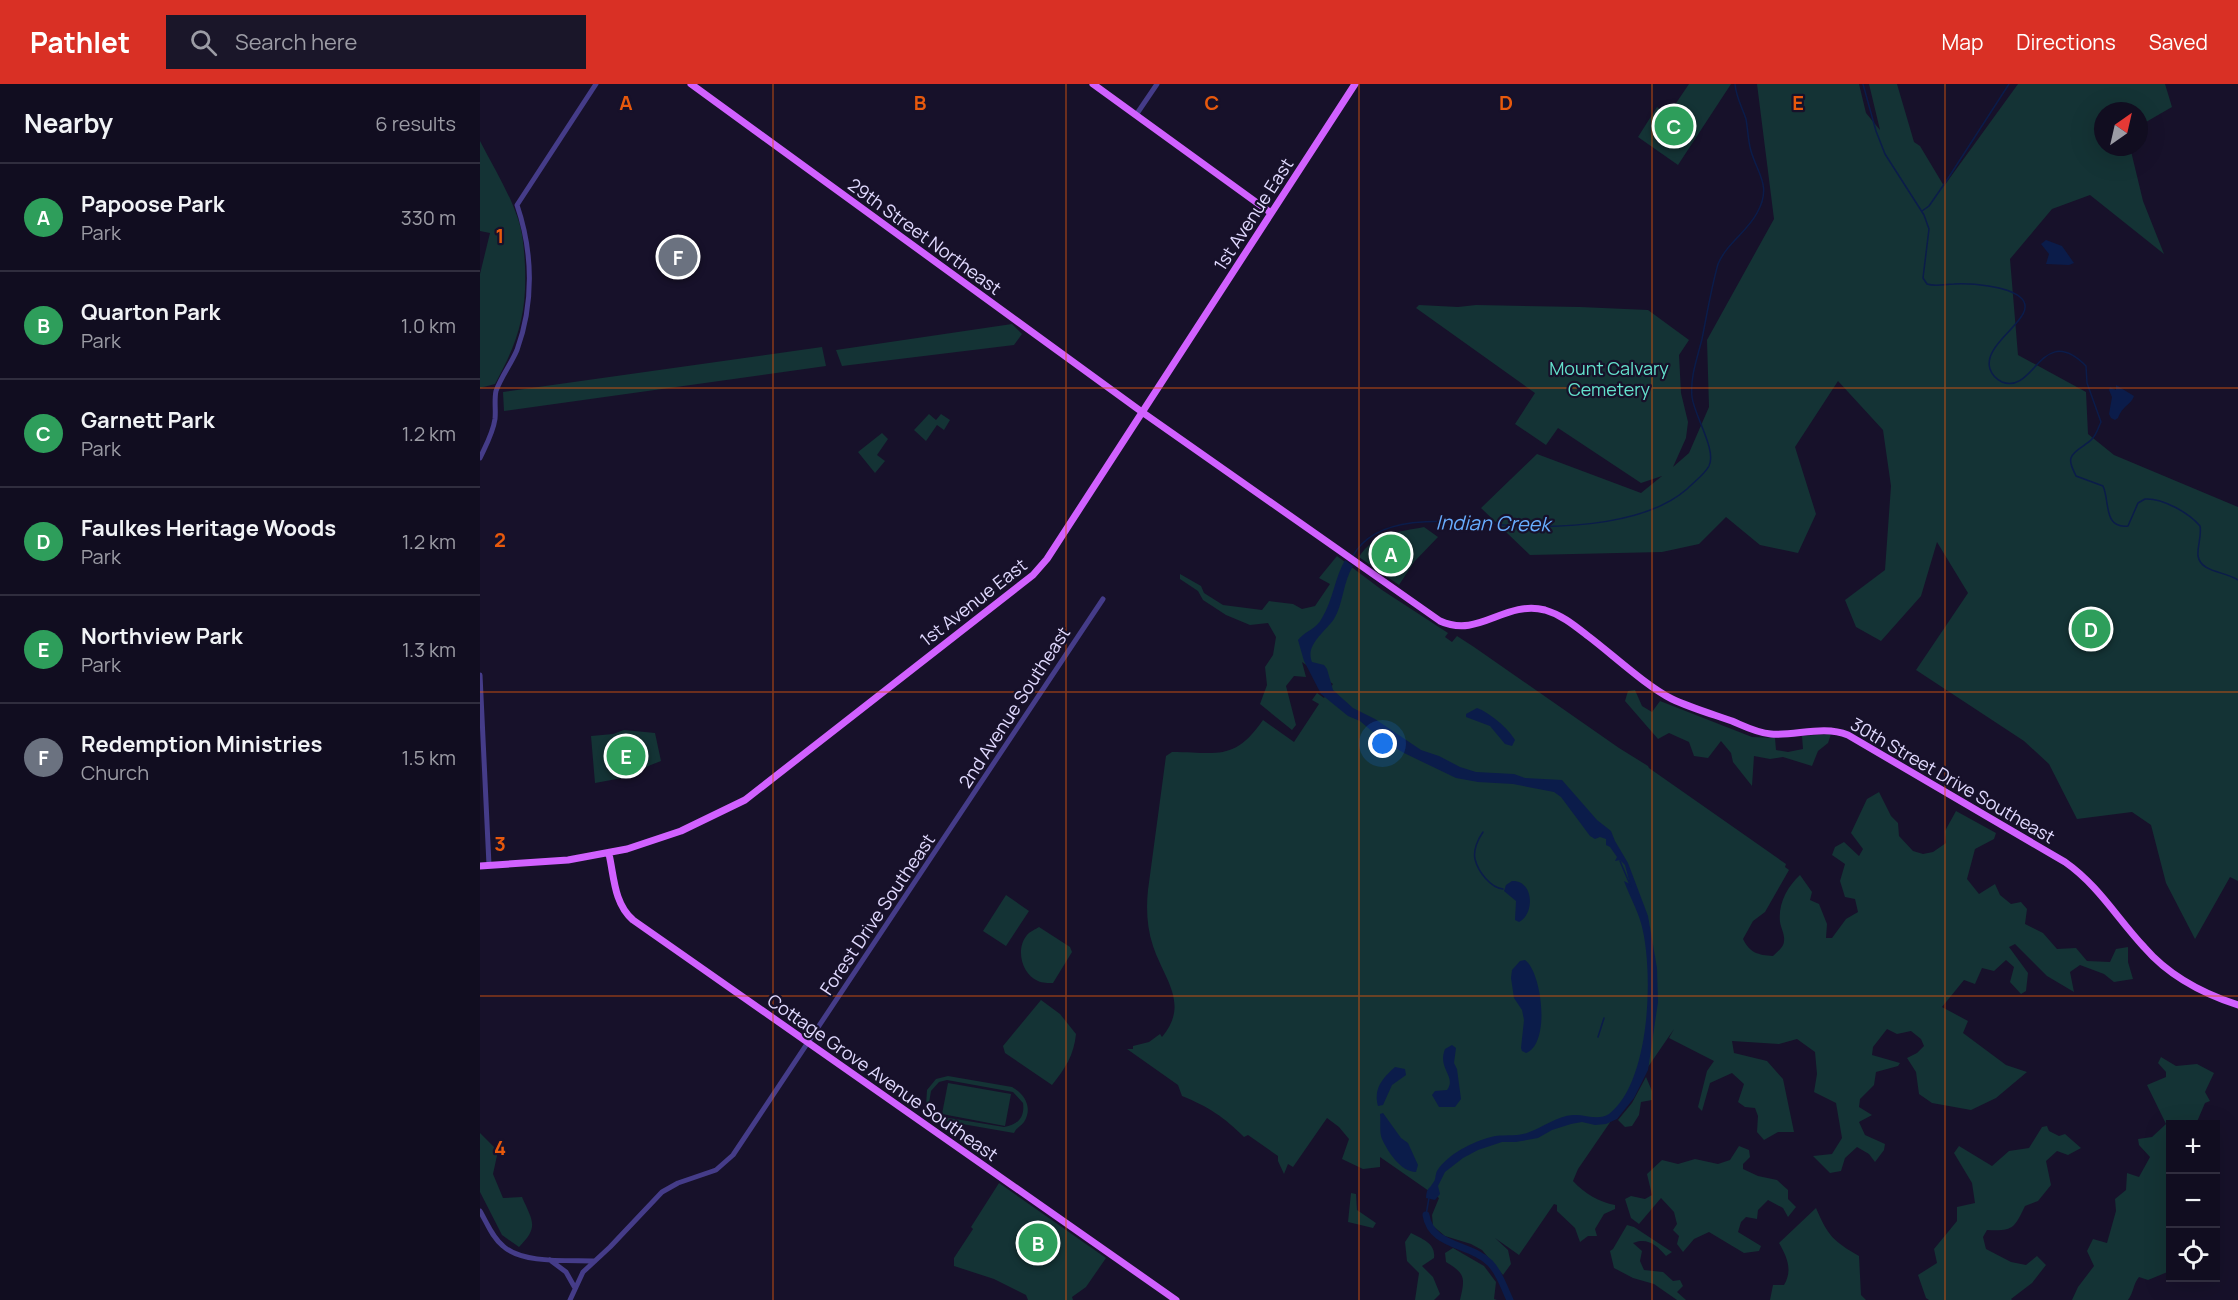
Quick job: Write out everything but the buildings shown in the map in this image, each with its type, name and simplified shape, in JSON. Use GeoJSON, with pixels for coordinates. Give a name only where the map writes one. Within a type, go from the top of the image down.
{"type":"FeatureCollection","features":[{"type":"Feature","properties":{"kind":"main road","name":"29th Street Northeast"},"geometry":{"type":"LineString","coordinates":[[692,84],[1142,412],[1435,618],[1450,626],[1468,627],[1478,625],[1500,614],[1521,609],[1542,610],[1558,615]]}},
{"type":"Feature","properties":{"kind":"main road"},"geometry":{"type":"LineString","coordinates":[[1093,84],[1271,213]]}},
{"type":"Feature","properties":{"kind":"main road","name":"1st Avenue East"},"geometry":{"type":"LineString","coordinates":[[480,866],[568,860],[609,854],[681,831],[745,800],[799,760],[1033,574],[1047,559],[1354,84]]}},
{"type":"Feature","properties":{"kind":"main road","name":"30th Street Drive Southeast"},"geometry":{"type":"LineString","coordinates":[[1558,615],[1658,690],[1683,703],[1767,734],[1827,730],[1848,735],[2065,862],[2096,889],[2144,947],[2165,967],[2187,982],[2238,1005]]}},
{"type":"Feature","properties":{"kind":"main road","name":"Cottage Grove Avenue Southeast"},"geometry":{"type":"LineString","coordinates":[[609,854],[619,902],[628,916],[1176,1300]]}},
{"type":"Feature","properties":{"kind":"street"},"geometry":{"type":"LineString","coordinates":[[480,458],[492,433],[497,389],[513,359],[520,339],[530,294],[526,234],[517,205],[596,84]]}},
{"type":"Feature","properties":{"kind":"street"},"geometry":{"type":"LineString","coordinates":[[1136,115],[1157,84]]}},
{"type":"Feature","properties":{"kind":"street","name":"2nd Avenue Southeast"},"geometry":{"type":"LineString","coordinates":[[950,832],[1103,599]]}},
{"type":"Feature","properties":{"kind":"street"},"geometry":{"type":"LineString","coordinates":[[480,675],[489,865]]}},
{"type":"Feature","properties":{"kind":"street","name":"Forest Drive Southeast"},"geometry":{"type":"LineString","coordinates":[[570,1300],[583,1272],[662,1192],[678,1183],[705,1175],[725,1165],[734,1155],[950,832]]}},
{"type":"Feature","properties":{"kind":"street"},"geometry":{"type":"LineString","coordinates":[[480,1211],[504,1248],[522,1256],[595,1261]]}},
{"type":"Feature","properties":{"kind":"street"},"geometry":{"type":"LineString","coordinates":[[548,1259],[558,1264],[566,1272],[574,1288]]}},
{"type":"Feature","properties":{"kind":"green space"},"geometry":{"type":"Polygon","coordinates":[[[1689,84],[1731,84],[1678,165],[1638,137],[1657,107],[1668,115],[1689,84]]]}},
{"type":"Feature","properties":{"kind":"green space","name":"Mount Calvary Cemetery"},"geometry":{"type":"Polygon","coordinates":[[[1757,84],[1859,84],[1866,113],[1880,130],[1869,84],[1897,84],[1914,142],[1920,146],[1944,186],[2018,84],[2165,84],[2172,107],[2148,121],[2148,102],[2094,102],[2094,156],[2132,156],[2143,201],[2164,254],[2090,195],[2052,209],[2010,259],[2018,355],[2086,392],[2088,434],[2114,455],[2238,507],[2238,881],[2230,877],[2195,939],[2166,883],[2151,825],[2132,812],[2077,819],[2049,764],[2024,741],[1916,670],[1968,593],[1937,542],[1921,596],[1881,641],[1856,627],[1845,600],[1885,570],[1891,486],[1883,430],[1838,381],[1795,447],[1816,514],[1798,553],[1760,545],[1726,517],[1699,544],[1662,552],[1530,555],[1481,508],[1537,454],[1641,493],[1662,476],[1641,483],[1558,428],[1546,445],[1515,424],[1535,393],[1416,308],[1419,305],[1648,310],[1689,340],[1679,355],[1681,393],[1688,422],[1686,438],[1673,467],[1689,453],[1709,407],[1707,340],[1774,219],[1757,84]]]}},
{"type":"Feature","properties":{"kind":"green space"},"geometry":{"type":"Polygon","coordinates":[[[480,141],[509,197],[519,222],[524,246],[525,283],[522,313],[510,355],[495,384],[480,388],[480,274],[490,233],[480,231],[480,141]]]}},
{"type":"Feature","properties":{"kind":"green space"},"geometry":{"type":"Polygon","coordinates":[[[1012,324],[1022,334],[1014,345],[842,366],[836,350],[1012,324]]]}},
{"type":"Feature","properties":{"kind":"green space"},"geometry":{"type":"Polygon","coordinates":[[[822,347],[826,366],[504,411],[503,392],[822,347]]]}},
{"type":"Feature","properties":{"kind":"green space"},"geometry":{"type":"Polygon","coordinates":[[[929,414],[936,420],[941,414],[950,420],[944,430],[937,425],[926,441],[914,430],[929,414]]]}},
{"type":"Feature","properties":{"kind":"green space"},"geometry":{"type":"Polygon","coordinates":[[[882,433],[888,439],[877,455],[885,461],[875,473],[858,452],[882,433]]]}},
{"type":"Feature","properties":{"kind":"green space"},"geometry":{"type":"Polygon","coordinates":[[[1424,527],[1438,537],[1414,562],[1399,585],[1359,557],[1365,549],[1380,538],[1396,532],[1424,527]]]}},
{"type":"Feature","properties":{"kind":"green space"},"geometry":{"type":"Polygon","coordinates":[[[1337,556],[1382,590],[1448,633],[1445,637],[1452,642],[1457,636],[1474,647],[1786,864],[1785,867],[1789,870],[1765,912],[1753,921],[1743,939],[1755,952],[1773,956],[1783,945],[1780,909],[1787,890],[1800,875],[1812,892],[1810,900],[1819,904],[1827,924],[1826,938],[1832,938],[1846,919],[1858,912],[1855,899],[1845,897],[1840,881],[1845,864],[1832,855],[1835,847],[1844,842],[1859,856],[1863,849],[1851,833],[1867,799],[1879,792],[1891,816],[1898,823],[1899,836],[1913,851],[1923,854],[1933,852],[1946,843],[1945,831],[1956,811],[1996,833],[1994,839],[1975,849],[1967,879],[1979,894],[1995,884],[2000,895],[2011,904],[2021,902],[2027,909],[2025,924],[2043,933],[2057,949],[2076,948],[2087,961],[2110,962],[2116,949],[2128,947],[2128,962],[2133,979],[2114,982],[2104,974],[2080,965],[2070,972],[2074,992],[2047,976],[2015,944],[2009,947],[2028,973],[2026,991],[2021,994],[2010,982],[2014,967],[2006,960],[1994,971],[1982,968],[1975,984],[1964,980],[1942,1007],[1968,1021],[1963,1033],[2006,1065],[2027,1072],[1996,1098],[1971,1110],[1932,1103],[1919,1094],[1916,1072],[1907,1058],[1924,1046],[1921,1039],[1911,1031],[1897,1034],[1887,1029],[1873,1047],[1872,1055],[1900,1063],[1898,1066],[1876,1072],[1874,1085],[1860,1099],[1859,1107],[1872,1115],[1859,1122],[1865,1135],[1885,1144],[1884,1150],[1875,1162],[1869,1154],[1857,1147],[1845,1158],[1841,1171],[1830,1173],[1813,1156],[1832,1154],[1842,1138],[1836,1103],[1814,1092],[1817,1074],[1815,1052],[1797,1039],[1779,1044],[1732,1041],[1734,1053],[1767,1061],[1783,1079],[1794,1132],[1778,1132],[1764,1140],[1757,1132],[1758,1116],[1755,1108],[1745,1107],[1738,1102],[1744,1084],[1732,1073],[1710,1083],[1702,1111],[1698,1107],[1707,1071],[1714,1061],[1669,1038],[1674,1029],[1578,1169],[1573,1181],[1592,1197],[1615,1205],[1615,1209],[1604,1214],[1595,1229],[1597,1236],[1588,1236],[1580,1242],[1575,1228],[1557,1211],[1557,1205],[1554,1204],[1519,1255],[1495,1238],[1508,1250],[1511,1264],[1503,1275],[1482,1250],[1445,1236],[1433,1226],[1432,1215],[1439,1198],[1380,1157],[1380,1167],[1363,1169],[1342,1159],[1349,1139],[1327,1118],[1293,1167],[1288,1164],[1284,1174],[1278,1156],[1248,1135],[1244,1137],[1216,1113],[1182,1096],[1178,1085],[1127,1049],[1133,1049],[1133,1046],[1149,1042],[1160,1034],[1162,1037],[1174,1014],[1172,992],[1153,946],[1147,911],[1166,756],[1172,752],[1213,753],[1233,749],[1243,743],[1263,720],[1294,742],[1319,704],[1312,700],[1317,693],[1324,698],[1333,684],[1302,662],[1306,677],[1294,676],[1286,686],[1296,725],[1292,730],[1260,704],[1267,685],[1265,667],[1273,655],[1276,637],[1268,623],[1250,625],[1226,615],[1203,600],[1198,591],[1180,579],[1180,574],[1201,586],[1204,593],[1223,605],[1262,610],[1269,601],[1293,604],[1302,609],[1315,606],[1330,584],[1319,578],[1337,556]]]}},
{"type":"Feature","properties":{"kind":"green space"},"geometry":{"type":"Polygon","coordinates":[[[1635,690],[1642,706],[1652,712],[1660,701],[1752,737],[1775,738],[1776,750],[1788,752],[1803,749],[1802,736],[1831,734],[1828,743],[1818,751],[1812,766],[1783,757],[1770,759],[1754,756],[1752,786],[1733,762],[1731,753],[1721,741],[1708,758],[1694,756],[1689,742],[1669,733],[1658,739],[1625,701],[1628,691],[1635,690]]]}},
{"type":"Feature","properties":{"kind":"green space"},"geometry":{"type":"Polygon","coordinates":[[[624,730],[655,733],[661,761],[638,770],[633,776],[595,783],[591,736],[613,734],[624,730]]]}},
{"type":"Feature","properties":{"kind":"green space"},"geometry":{"type":"Polygon","coordinates":[[[1006,895],[1029,911],[1006,946],[983,931],[1006,895]]]}},
{"type":"Feature","properties":{"kind":"green space"},"geometry":{"type":"Polygon","coordinates":[[[1039,927],[1070,947],[1072,952],[1053,983],[1041,982],[1032,978],[1024,968],[1022,961],[1023,941],[1028,934],[1039,927]]]}},
{"type":"Feature","properties":{"kind":"green space"},"geometry":{"type":"Polygon","coordinates":[[[1041,1000],[1060,1014],[1076,1034],[1068,1061],[1052,1085],[1005,1053],[1003,1046],[1041,1000]]]}},
{"type":"Feature","properties":{"kind":"green space"},"geometry":{"type":"Polygon","coordinates":[[[2161,1057],[2176,1066],[2197,1064],[2214,1073],[2205,1092],[2210,1101],[2205,1103],[2198,1120],[2166,1120],[2166,1124],[2147,1085],[2166,1077],[2166,1072],[2158,1063],[2161,1057]]]}},
{"type":"Feature","properties":{"kind":"green space"},"geometry":{"type":"Polygon","coordinates":[[[948,1076],[1012,1087],[1024,1097],[1028,1107],[1027,1117],[1014,1133],[945,1121],[933,1115],[926,1106],[927,1090],[936,1079],[948,1076]],[[947,1080],[939,1082],[931,1091],[929,1103],[936,1113],[943,1117],[1004,1127],[1017,1122],[1022,1116],[1023,1103],[1013,1092],[947,1080]]]}},
{"type":"Feature","properties":{"kind":"green space"},"geometry":{"type":"Polygon","coordinates":[[[1646,1077],[1652,1091],[1652,1100],[1641,1102],[1639,1115],[1632,1126],[1625,1127],[1618,1120],[1632,1103],[1646,1077]]]}},
{"type":"Feature","properties":{"kind":"green space"},"geometry":{"type":"Polygon","coordinates":[[[948,1083],[1011,1094],[1005,1126],[942,1114],[948,1083]]]}},
{"type":"Feature","properties":{"kind":"green space"},"geometry":{"type":"Polygon","coordinates":[[[2166,1124],[2166,1273],[2148,1280],[2139,1277],[2128,1300],[2072,1300],[2078,1287],[2094,1266],[2087,1251],[2093,1239],[2107,1243],[2116,1211],[2115,1199],[2126,1190],[2127,1173],[2139,1177],[2150,1157],[2139,1145],[2138,1139],[2152,1137],[2166,1124]]]}},
{"type":"Feature","properties":{"kind":"green space"},"geometry":{"type":"Polygon","coordinates":[[[2047,1126],[2049,1131],[2059,1136],[2065,1134],[2081,1148],[2068,1155],[2057,1151],[2046,1161],[2051,1185],[2038,1201],[2025,1206],[2012,1227],[1987,1230],[1983,1237],[1986,1249],[2011,1262],[2026,1265],[2037,1256],[2046,1265],[2032,1283],[2012,1300],[1929,1300],[1926,1298],[1918,1275],[1937,1263],[1934,1249],[1957,1221],[1957,1207],[1975,1203],[1972,1183],[1954,1153],[1959,1146],[1992,1166],[2009,1151],[2029,1148],[2042,1127],[2047,1126]]]}},
{"type":"Feature","properties":{"kind":"green space"},"geometry":{"type":"Polygon","coordinates":[[[480,1133],[498,1151],[493,1174],[503,1198],[522,1197],[531,1219],[532,1229],[519,1247],[502,1235],[480,1192],[480,1133]]]}},
{"type":"Feature","properties":{"kind":"green space"},"geometry":{"type":"Polygon","coordinates":[[[1739,1146],[1749,1150],[1750,1157],[1743,1164],[1743,1169],[1758,1176],[1777,1180],[1788,1190],[1788,1199],[1796,1207],[1788,1217],[1783,1208],[1768,1200],[1758,1210],[1757,1219],[1746,1217],[1741,1222],[1738,1232],[1761,1246],[1759,1251],[1744,1253],[1709,1232],[1694,1239],[1683,1252],[1677,1244],[1679,1236],[1673,1230],[1677,1224],[1674,1212],[1661,1198],[1639,1224],[1631,1218],[1625,1199],[1631,1196],[1645,1199],[1652,1195],[1647,1174],[1662,1160],[1678,1164],[1695,1159],[1718,1164],[1730,1160],[1739,1146]]]}},
{"type":"Feature","properties":{"kind":"green space"},"geometry":{"type":"Polygon","coordinates":[[[999,1183],[1106,1258],[1086,1287],[1072,1297],[1073,1300],[1028,1300],[1026,1295],[994,1279],[954,1266],[954,1258],[999,1183]]]}},
{"type":"Feature","properties":{"kind":"green space"},"geometry":{"type":"Polygon","coordinates":[[[1351,1193],[1356,1194],[1357,1210],[1376,1223],[1373,1228],[1348,1222],[1351,1193]]]}},
{"type":"Feature","properties":{"kind":"green space"},"geometry":{"type":"Polygon","coordinates":[[[1816,1208],[1832,1237],[1859,1256],[1861,1295],[1866,1300],[1770,1300],[1773,1285],[1784,1285],[1788,1274],[1786,1258],[1779,1243],[1816,1208]]]}},
{"type":"Feature","properties":{"kind":"green space"},"geometry":{"type":"Polygon","coordinates":[[[1627,1225],[1634,1227],[1672,1252],[1666,1256],[1651,1243],[1638,1241],[1633,1243],[1642,1251],[1640,1261],[1644,1270],[1663,1272],[1673,1281],[1680,1280],[1683,1286],[1677,1292],[1686,1300],[1677,1300],[1654,1284],[1633,1278],[1614,1268],[1610,1251],[1627,1225]]]}},
{"type":"Feature","properties":{"kind":"green space"},"geometry":{"type":"Polygon","coordinates":[[[1411,1233],[1427,1242],[1433,1249],[1434,1258],[1422,1266],[1433,1277],[1440,1294],[1434,1300],[1415,1300],[1419,1273],[1407,1261],[1405,1242],[1411,1233]]]}},
{"type":"Feature","properties":{"kind":"green space"},"geometry":{"type":"Polygon","coordinates":[[[1453,1248],[1484,1266],[1496,1282],[1494,1299],[1497,1300],[1460,1300],[1463,1286],[1461,1273],[1446,1262],[1445,1253],[1453,1248]]]}},
{"type":"Feature","properties":{"kind":"water"},"geometry":{"type":"Polygon","coordinates":[[[2046,240],[2062,246],[2074,263],[2069,265],[2046,264],[2049,254],[2041,244],[2046,240]]]}},
{"type":"Feature","properties":{"kind":"water"},"geometry":{"type":"Polygon","coordinates":[[[2116,385],[2134,396],[2115,420],[2109,414],[2112,397],[2109,390],[2110,387],[2116,390],[2116,385]]]}},
{"type":"Feature","properties":{"kind":"water"},"geometry":{"type":"Polygon","coordinates":[[[1345,560],[1353,566],[1339,607],[1334,619],[1311,650],[1312,662],[1324,665],[1327,669],[1333,690],[1353,708],[1375,719],[1421,750],[1460,767],[1476,772],[1562,780],[1597,820],[1611,831],[1628,863],[1648,916],[1657,968],[1658,1002],[1648,1070],[1634,1098],[1617,1119],[1606,1124],[1595,1125],[1582,1122],[1571,1124],[1552,1130],[1538,1138],[1502,1142],[1478,1150],[1445,1172],[1438,1186],[1440,1194],[1435,1200],[1426,1198],[1437,1171],[1447,1159],[1461,1150],[1491,1137],[1527,1133],[1567,1116],[1605,1116],[1623,1098],[1634,1077],[1646,1024],[1648,995],[1645,943],[1641,923],[1624,881],[1630,884],[1625,865],[1620,860],[1615,861],[1617,857],[1606,845],[1606,839],[1600,837],[1595,839],[1590,836],[1561,797],[1554,792],[1513,784],[1456,778],[1404,753],[1381,739],[1360,721],[1348,716],[1321,694],[1304,661],[1298,640],[1322,618],[1345,560]]]}},
{"type":"Feature","properties":{"kind":"water"},"geometry":{"type":"Polygon","coordinates":[[[1477,708],[1493,717],[1508,731],[1515,740],[1512,746],[1505,744],[1490,726],[1466,717],[1466,714],[1477,708]]]}},
{"type":"Feature","properties":{"kind":"water"},"geometry":{"type":"Polygon","coordinates":[[[1512,881],[1525,886],[1530,898],[1528,912],[1519,922],[1515,920],[1516,901],[1504,891],[1506,885],[1512,881]]]}},
{"type":"Feature","properties":{"kind":"water"},"geometry":{"type":"Polygon","coordinates":[[[1525,960],[1536,978],[1541,1008],[1539,1036],[1534,1047],[1526,1053],[1521,1048],[1524,1020],[1522,1010],[1514,998],[1511,978],[1512,970],[1520,961],[1525,960]]]}},
{"type":"Feature","properties":{"kind":"water"},"geometry":{"type":"Polygon","coordinates":[[[1452,1045],[1456,1048],[1454,1063],[1461,1099],[1455,1107],[1439,1107],[1432,1095],[1435,1091],[1447,1090],[1449,1085],[1450,1080],[1443,1056],[1445,1049],[1452,1045]]]}},
{"type":"Feature","properties":{"kind":"water"},"geometry":{"type":"Polygon","coordinates":[[[1395,1067],[1405,1069],[1406,1075],[1392,1085],[1383,1105],[1378,1106],[1378,1089],[1383,1079],[1395,1067]]]}},
{"type":"Feature","properties":{"kind":"water"},"geometry":{"type":"Polygon","coordinates":[[[1383,1113],[1401,1138],[1408,1143],[1418,1165],[1416,1172],[1405,1169],[1391,1155],[1381,1136],[1380,1114],[1383,1113]]]}},
{"type":"Feature","properties":{"kind":"waterway","name":"Indian Creek"},"geometry":{"type":"LineString","coordinates":[[1353,556],[1366,540],[1384,530],[1405,524],[1452,521],[1518,526],[1560,526],[1629,517],[1670,501],[1687,489],[1709,466],[1711,459],[1708,442],[1692,397],[1694,368],[1718,264],[1726,250],[1753,220],[1761,204],[1764,188],[1751,151],[1746,119],[1735,84]]}},
{"type":"Feature","properties":{"kind":"waterway","name":"Indian Creek"},"geometry":{"type":"LineString","coordinates":[[1863,84],[1885,154],[1924,215],[1929,229],[1923,278],[1927,284],[1970,284],[1998,288],[2014,293],[2025,304],[2024,312],[2018,321],[1994,349],[1990,359],[1990,369],[1993,375],[2002,382],[2013,383],[2023,379],[2048,355],[2059,351],[2071,354],[2086,366],[2087,383],[2101,422],[2094,437],[2072,455],[2071,463],[2076,476],[2103,486],[2111,519],[2120,526],[2128,526],[2138,503],[2145,499],[2160,501],[2183,511],[2200,526],[2198,552],[2200,562],[2209,569],[2238,580]]}},
{"type":"Feature","properties":{"kind":"waterway"},"geometry":{"type":"LineString","coordinates":[[1922,211],[1929,206],[1945,183],[2009,84]]}},
{"type":"Feature","properties":{"kind":"waterway"},"geometry":{"type":"LineString","coordinates":[[1483,832],[1475,848],[1477,864],[1482,874],[1494,886],[1503,889]]}},
{"type":"Feature","properties":{"kind":"waterway","name":"Indian Creek"},"geometry":{"type":"LineString","coordinates":[[1620,861],[1631,887]]}},
{"type":"Feature","properties":{"kind":"waterway"},"geometry":{"type":"LineString","coordinates":[[1598,1037],[1604,1018]]}},
{"type":"Feature","properties":{"kind":"waterway","name":"Indian Creek"},"geometry":{"type":"LineString","coordinates":[[1426,1215],[1429,1198]]}},
{"type":"Feature","properties":{"kind":"waterway","name":"Indian Creek"},"geometry":{"type":"LineString","coordinates":[[1426,1215],[1435,1233],[1490,1263],[1510,1300]]}},
{"type":"Feature","properties":{"kind":"place","name":"Garnett Park"},"geometry":{"type":"Point","coordinates":[1674,126]}},
{"type":"Feature","properties":{"kind":"place","name":"Redemption Ministries"},"geometry":{"type":"Point","coordinates":[678,257]}},
{"type":"Feature","properties":{"kind":"place","name":"Papoose Park"},"geometry":{"type":"Point","coordinates":[1391,554]}},
{"type":"Feature","properties":{"kind":"place","name":"Faulkes Heritage Woods"},"geometry":{"type":"Point","coordinates":[2091,629]}},
{"type":"Feature","properties":{"kind":"place","name":"Northview Park"},"geometry":{"type":"Point","coordinates":[626,756]}},
{"type":"Feature","properties":{"kind":"place","name":"Quarton Park"},"geometry":{"type":"Point","coordinates":[1038,1243]}}]}
